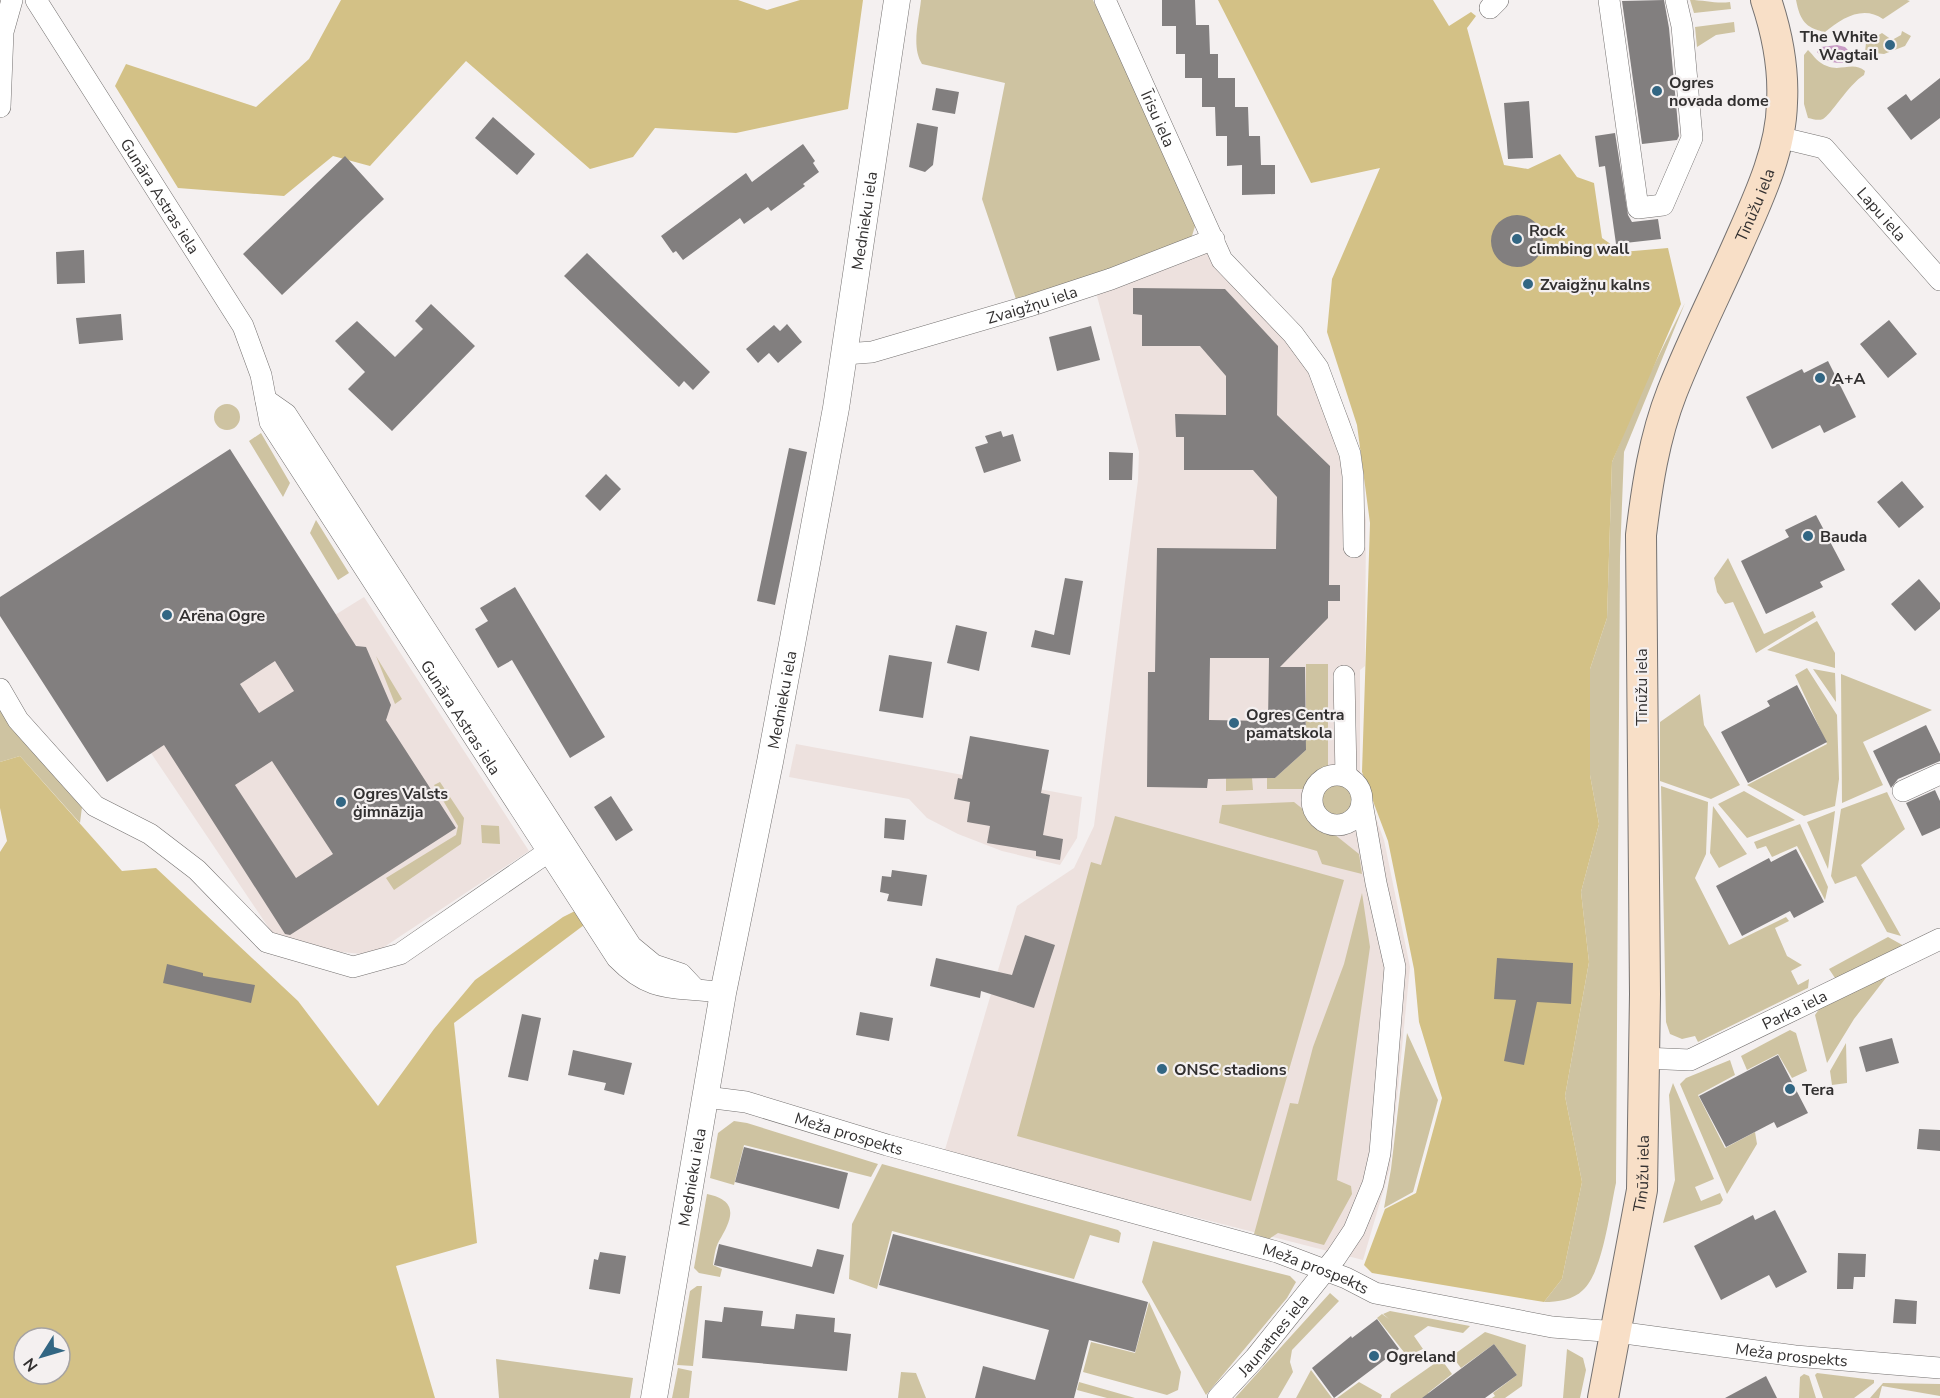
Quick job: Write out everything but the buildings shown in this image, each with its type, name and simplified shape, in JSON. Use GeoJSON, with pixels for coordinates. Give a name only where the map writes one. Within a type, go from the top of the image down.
{"type":"FeatureCollection","features":[{"type":"Feature","properties":{"kind":"main road","name":"Tīnūžu iela"},"geometry":{"type":"LineString","coordinates":[[1603,1398],[1617,1332],[1641,1190],[1644,1058],[1641,550],[1648,476],[1660,428],[1672,393],[1758,199],[1778,137],[1782,104],[1782,72],[1774,24],[1766,0]]}},
{"type":"Feature","properties":{"kind":"street"},"geometry":{"type":"LineString","coordinates":[[0,107],[3,32],[12,0]]}},
{"type":"Feature","properties":{"kind":"street","name":"Gunāra Astras iela"},"geometry":{"type":"LineString","coordinates":[[36,0],[243,326],[261,375],[270,422],[617,958],[631,973],[645,981],[673,990],[695,988],[723,993]]}},
{"type":"Feature","properties":{"kind":"street","name":"Mednieku iela"},"geometry":{"type":"LineString","coordinates":[[654,1398],[723,993],[814,531],[845,354],[897,0]]}},
{"type":"Feature","properties":{"kind":"street","name":"Īrisu iela"},"geometry":{"type":"LineString","coordinates":[[1105,0],[1222,260],[1293,334],[1318,368],[1350,454],[1353,476],[1354,547]]}},
{"type":"Feature","properties":{"kind":"street"},"geometry":{"type":"LineString","coordinates":[[1609,0],[1638,208],[1663,205],[1692,138],[1682,26],[1676,0]]}},
{"type":"Feature","properties":{"kind":"street","name":"Lapu iela"},"geometry":{"type":"LineString","coordinates":[[1778,137],[1824,147],[1940,280]]}},
{"type":"Feature","properties":{"kind":"street","name":"Zvaigžņu iela"},"geometry":{"type":"LineString","coordinates":[[845,354],[872,352],[1084,289],[1214,239]]}},
{"type":"Feature","properties":{"kind":"street","name":"Gunāra Astras iela"},"geometry":{"type":"LineString","coordinates":[[266,400],[286,414],[631,946],[654,965],[681,974],[695,988]]}},
{"type":"Feature","properties":{"kind":"street"},"geometry":{"type":"LineString","coordinates":[[1344,676],[1346,776]]}},
{"type":"Feature","properties":{"kind":"street"},"geometry":{"type":"LineString","coordinates":[[0,689],[18,720],[95,806],[150,834],[197,870],[267,942],[353,967],[399,954],[548,852]]}},
{"type":"Feature","properties":{"kind":"street"},"geometry":{"type":"LineString","coordinates":[[1903,791],[1940,774]]}},
{"type":"Feature","properties":{"kind":"street"},"geometry":{"type":"LineString","coordinates":[[1329,775],[1346,776],[1358,786],[1362,803],[1352,820],[1341,825],[1330,824],[1317,816],[1312,808],[1312,795],[1321,780],[1329,775]]}},
{"type":"Feature","properties":{"kind":"street","name":"Jaunatnes iela"},"geometry":{"type":"LineString","coordinates":[[1218,1398],[1255,1358],[1326,1270],[1354,1230],[1373,1184],[1380,1153],[1395,967],[1362,803]]}},
{"type":"Feature","properties":{"kind":"street"},"geometry":{"type":"LineString","coordinates":[[1341,825],[1371,856]]}},
{"type":"Feature","properties":{"kind":"street","name":"Parka iela"},"geometry":{"type":"LineString","coordinates":[[1644,1058],[1690,1060],[1940,939]]}},
{"type":"Feature","properties":{"kind":"street","name":"Meža prospekts"},"geometry":{"type":"LineString","coordinates":[[706,1097],[746,1102],[886,1145],[1277,1252],[1326,1270],[1375,1293],[1552,1327],[1617,1332],[1795,1356],[1940,1368]]}},
{"type":"Feature","properties":{"kind":"shaded area"},"geometry":{"type":"Polygon","coordinates":[[[341,0],[738,0],[767,10],[800,0],[863,0],[848,109],[736,133],[655,128],[633,157],[590,169],[466,61],[370,166],[333,156],[284,196],[178,188],[115,86],[126,64],[256,107],[309,59],[341,0]]]}},
{"type":"Feature","properties":{"kind":"shaded area"},"geometry":{"type":"Polygon","coordinates":[[[921,0],[1093,0],[1196,223],[1191,239],[1017,302],[982,199],[1005,83],[922,64],[916,42],[921,0]]]}},
{"type":"Feature","properties":{"kind":"shaded area"},"geometry":{"type":"Polygon","coordinates":[[[1218,0],[1433,0],[1449,26],[1471,12],[1476,16],[1467,28],[1504,165],[1528,169],[1560,154],[1577,177],[1594,183],[1602,238],[1622,252],[1668,248],[1681,304],[1612,462],[1607,618],[1590,669],[1590,775],[1599,824],[1581,892],[1589,962],[1565,1096],[1582,1182],[1562,1279],[1544,1302],[1372,1273],[1364,1265],[1385,1209],[1416,1193],[1442,1098],[1419,1022],[1414,969],[1388,841],[1362,772],[1370,523],[1357,425],[1327,332],[1332,279],[1380,168],[1311,183],[1218,0]]]}},
{"type":"Feature","properties":{"kind":"shaded area"},"geometry":{"type":"Polygon","coordinates":[[[1690,0],[1730,2],[1731,9],[1694,13],[1690,0]]]}},
{"type":"Feature","properties":{"kind":"shaded area"},"geometry":{"type":"Polygon","coordinates":[[[1796,0],[1910,1],[1883,19],[1868,13],[1860,13],[1838,22],[1825,32],[1805,22],[1799,13],[1796,0]]]}},
{"type":"Feature","properties":{"kind":"shaded area"},"geometry":{"type":"Polygon","coordinates":[[[1734,22],[1735,32],[1716,35],[1697,47],[1695,27],[1734,22]]]}},
{"type":"Feature","properties":{"kind":"shaded area"},"geometry":{"type":"Polygon","coordinates":[[[1902,31],[1911,36],[1905,46],[1884,54],[1865,52],[1866,43],[1882,33],[1892,40],[1901,35],[1902,31]]]}},
{"type":"Feature","properties":{"kind":"shaded area"},"geometry":{"type":"Polygon","coordinates":[[[1837,45],[1845,47],[1854,56],[1853,60],[1843,63],[1834,62],[1825,59],[1817,52],[1821,47],[1837,45]]]}},
{"type":"Feature","properties":{"kind":"shaded area"},"geometry":{"type":"Polygon","coordinates":[[[1808,50],[1819,61],[1832,68],[1856,67],[1865,71],[1864,75],[1821,120],[1808,118],[1804,104],[1804,55],[1808,50]]]}},
{"type":"Feature","properties":{"kind":"shaded area","name":"Ogres Centra pamatskola"},"geometry":{"type":"Polygon","coordinates":[[[1205,240],[1303,331],[1350,420],[1366,520],[1365,666],[1360,670],[1360,775],[1384,840],[1410,967],[1390,1168],[1363,1260],[944,1153],[1017,906],[1074,868],[1094,826],[1138,480],[1139,452],[1094,285],[1205,240]]]}},
{"type":"Feature","properties":{"kind":"shaded area"},"geometry":{"type":"Polygon","coordinates":[[[1685,303],[1624,452],[1620,557],[1616,1183],[1601,1255],[1590,1281],[1575,1296],[1560,1301],[1544,1302],[1562,1279],[1582,1182],[1565,1096],[1589,962],[1581,892],[1599,824],[1590,775],[1590,669],[1607,618],[1612,462],[1641,391],[1685,303]]]}},
{"type":"Feature","properties":{"kind":"shaded area"},"geometry":{"type":"Polygon","coordinates":[[[227,404],[237,407],[240,417],[237,427],[227,430],[217,427],[214,417],[217,407],[227,404]]]}},
{"type":"Feature","properties":{"kind":"shaded area"},"geometry":{"type":"Polygon","coordinates":[[[261,433],[290,483],[283,497],[249,441],[261,433]]]}},
{"type":"Feature","properties":{"kind":"shaded area"},"geometry":{"type":"Polygon","coordinates":[[[316,520],[349,573],[338,580],[310,533],[316,520]]]}},
{"type":"Feature","properties":{"kind":"shaded area"},"geometry":{"type":"Polygon","coordinates":[[[1728,558],[1764,634],[1813,611],[1816,617],[1756,653],[1733,602],[1725,604],[1717,592],[1714,578],[1728,558]]]}},
{"type":"Feature","properties":{"kind":"shaded area","name":"Ogres Valsts ģimnāzija"},"geometry":{"type":"Polygon","coordinates":[[[364,597],[529,851],[372,955],[281,946],[151,753],[245,692],[240,684],[280,649],[364,597]]]}},
{"type":"Feature","properties":{"kind":"shaded area"},"geometry":{"type":"Polygon","coordinates":[[[1817,621],[1835,653],[1835,668],[1767,650],[1817,621]]]}},
{"type":"Feature","properties":{"kind":"shaded area"},"geometry":{"type":"Polygon","coordinates":[[[376,656],[402,699],[395,704],[376,656]]]}},
{"type":"Feature","properties":{"kind":"shaded area"},"geometry":{"type":"Polygon","coordinates":[[[1306,664],[1328,664],[1328,766],[1303,789],[1267,789],[1267,778],[1275,778],[1306,750],[1306,664]]]}},
{"type":"Feature","properties":{"kind":"shaded area"},"geometry":{"type":"Polygon","coordinates":[[[1807,668],[1837,715],[1839,779],[1835,806],[1804,816],[1747,785],[1827,744],[1795,675],[1807,668]]]}},
{"type":"Feature","properties":{"kind":"shaded area"},"geometry":{"type":"Polygon","coordinates":[[[1813,669],[1835,673],[1836,702],[1813,669]]]}},
{"type":"Feature","properties":{"kind":"shaded area"},"geometry":{"type":"Polygon","coordinates":[[[1841,674],[1932,710],[1863,742],[1883,785],[1842,803],[1841,674]]]}},
{"type":"Feature","properties":{"kind":"shaded area"},"geometry":{"type":"Polygon","coordinates":[[[1700,694],[1704,725],[1740,785],[1711,799],[1660,781],[1660,722],[1700,694]]]}},
{"type":"Feature","properties":{"kind":"shaded area"},"geometry":{"type":"Polygon","coordinates":[[[0,702],[82,807],[80,823],[20,756],[0,762],[0,702]]]}},
{"type":"Feature","properties":{"kind":"shaded area"},"geometry":{"type":"Polygon","coordinates":[[[796,744],[1082,797],[1077,838],[1060,865],[1002,851],[958,834],[927,818],[909,799],[789,777],[796,744]]]}},
{"type":"Feature","properties":{"kind":"shaded area"},"geometry":{"type":"Polygon","coordinates":[[[20,756],[122,871],[156,868],[298,1001],[378,1106],[434,1029],[475,980],[563,917],[577,910],[584,925],[454,1023],[477,1243],[396,1266],[435,1398],[0,1398],[0,852],[7,841],[0,808],[0,762],[20,756]]]}},
{"type":"Feature","properties":{"kind":"shaded area"},"geometry":{"type":"Polygon","coordinates":[[[1226,778],[1252,778],[1253,790],[1226,791],[1226,778]]]}},
{"type":"Feature","properties":{"kind":"shaded area"},"geometry":{"type":"Polygon","coordinates":[[[1337,780],[1350,785],[1355,798],[1350,811],[1337,816],[1324,811],[1319,798],[1324,785],[1337,780]]]}},
{"type":"Feature","properties":{"kind":"shaded area"},"geometry":{"type":"Polygon","coordinates":[[[440,782],[464,818],[461,844],[394,890],[386,878],[456,835],[458,826],[434,785],[440,782]]]}},
{"type":"Feature","properties":{"kind":"shaded area"},"geometry":{"type":"Polygon","coordinates":[[[1661,786],[1708,802],[1706,854],[1695,878],[1729,945],[1786,917],[1789,921],[1775,928],[1787,956],[1802,965],[1791,971],[1798,985],[1809,979],[1808,988],[1698,1042],[1695,1036],[1682,1039],[1670,1034],[1666,1022],[1661,786]]]}},
{"type":"Feature","properties":{"kind":"shaded area"},"geometry":{"type":"Polygon","coordinates":[[[1744,791],[1795,820],[1747,838],[1718,804],[1744,791]]]}},
{"type":"Feature","properties":{"kind":"shaded area"},"geometry":{"type":"Polygon","coordinates":[[[1887,792],[1905,829],[1861,865],[1901,936],[1887,932],[1856,876],[1835,884],[1831,876],[1841,809],[1887,792]]]}},
{"type":"Feature","properties":{"kind":"shaded area"},"geometry":{"type":"Polygon","coordinates":[[[1294,802],[1359,854],[1362,874],[1322,864],[1317,851],[1219,823],[1222,805],[1294,802]]]}},
{"type":"Feature","properties":{"kind":"shaded area"},"geometry":{"type":"Polygon","coordinates":[[[1713,806],[1747,854],[1719,868],[1710,853],[1713,806]]]}},
{"type":"Feature","properties":{"kind":"shaded area"},"geometry":{"type":"Polygon","coordinates":[[[1835,811],[1828,869],[1807,822],[1835,811]]]}},
{"type":"Feature","properties":{"kind":"shaded area","name":"ONSC stadions"},"geometry":{"type":"Polygon","coordinates":[[[1115,816],[1344,880],[1251,1201],[1017,1136],[1091,862],[1101,865],[1115,816]]]}},
{"type":"Feature","properties":{"kind":"shaded area"},"geometry":{"type":"Polygon","coordinates":[[[1800,824],[1828,887],[1825,900],[1797,846],[1772,857],[1766,846],[1757,849],[1754,842],[1800,824]]]}},
{"type":"Feature","properties":{"kind":"shaded area"},"geometry":{"type":"Polygon","coordinates":[[[481,825],[499,826],[500,844],[482,843],[481,825]]]}},
{"type":"Feature","properties":{"kind":"shaded area"},"geometry":{"type":"Polygon","coordinates":[[[1362,893],[1370,947],[1337,1180],[1351,1186],[1352,1194],[1324,1245],[1278,1233],[1269,1239],[1254,1234],[1290,1103],[1298,1104],[1313,1047],[1344,964],[1362,893]]]}},
{"type":"Feature","properties":{"kind":"shaded area"},"geometry":{"type":"Polygon","coordinates":[[[1888,937],[1906,947],[1837,981],[1829,969],[1888,937]]]}},
{"type":"Feature","properties":{"kind":"shaded area"},"geometry":{"type":"Polygon","coordinates":[[[1892,970],[1854,1019],[1827,1063],[1815,1015],[1822,1005],[1892,970]]]}},
{"type":"Feature","properties":{"kind":"shaded area"},"geometry":{"type":"Polygon","coordinates":[[[1790,1030],[1796,1033],[1807,1071],[1792,1078],[1778,1054],[1747,1070],[1741,1056],[1790,1030]]]}},
{"type":"Feature","properties":{"kind":"shaded area"},"geometry":{"type":"Polygon","coordinates":[[[1407,1033],[1438,1100],[1413,1192],[1384,1208],[1391,1169],[1407,1033]]]}},
{"type":"Feature","properties":{"kind":"shaded area"},"geometry":{"type":"Polygon","coordinates":[[[1846,1043],[1847,1083],[1832,1085],[1830,1071],[1846,1043]]]}},
{"type":"Feature","properties":{"kind":"shaded area"},"geometry":{"type":"Polygon","coordinates":[[[1730,1060],[1735,1075],[1698,1095],[1725,1148],[1755,1132],[1757,1144],[1727,1194],[1680,1084],[1686,1078],[1730,1060]]]}},
{"type":"Feature","properties":{"kind":"shaded area"},"geometry":{"type":"Polygon","coordinates":[[[1673,1083],[1714,1179],[1695,1187],[1701,1201],[1720,1193],[1723,1200],[1720,1204],[1663,1223],[1675,1180],[1669,1095],[1673,1083]]]}},
{"type":"Feature","properties":{"kind":"shaded area"},"geometry":{"type":"Polygon","coordinates":[[[734,1121],[747,1123],[878,1164],[871,1177],[744,1145],[734,1185],[710,1178],[718,1133],[734,1121]]]}},
{"type":"Feature","properties":{"kind":"shaded area"},"geometry":{"type":"Polygon","coordinates":[[[882,1164],[1118,1230],[1121,1233],[1119,1243],[1090,1235],[1074,1279],[892,1231],[877,1289],[849,1279],[852,1224],[882,1164]]]}},
{"type":"Feature","properties":{"kind":"shaded area"},"geometry":{"type":"Polygon","coordinates":[[[707,1194],[725,1201],[730,1212],[730,1218],[714,1256],[713,1265],[722,1269],[720,1277],[699,1273],[694,1268],[707,1194]]]}},
{"type":"Feature","properties":{"kind":"shaded area"},"geometry":{"type":"Polygon","coordinates":[[[1153,1241],[1290,1276],[1296,1282],[1287,1298],[1206,1395],[1142,1282],[1153,1241]]]}},
{"type":"Feature","properties":{"kind":"shaded area"},"geometry":{"type":"Polygon","coordinates":[[[697,1286],[702,1286],[693,1366],[677,1365],[690,1291],[697,1286]]]}},
{"type":"Feature","properties":{"kind":"shaded area"},"geometry":{"type":"Polygon","coordinates":[[[1330,1293],[1339,1301],[1292,1350],[1290,1362],[1293,1372],[1278,1398],[1235,1398],[1330,1293]]]}},
{"type":"Feature","properties":{"kind":"shaded area"},"geometry":{"type":"Polygon","coordinates":[[[1149,1302],[1181,1372],[1178,1390],[1167,1395],[1083,1372],[1091,1342],[1135,1353],[1149,1302]]]}},
{"type":"Feature","properties":{"kind":"shaded area"},"geometry":{"type":"Polygon","coordinates":[[[1390,1311],[1470,1326],[1463,1333],[1428,1326],[1414,1336],[1423,1349],[1407,1356],[1377,1318],[1382,1314],[1389,1319],[1383,1314],[1390,1311]]]}},
{"type":"Feature","properties":{"kind":"shaded area"},"geometry":{"type":"Polygon","coordinates":[[[1485,1332],[1526,1345],[1522,1386],[1505,1398],[1492,1398],[1495,1396],[1493,1393],[1517,1375],[1494,1344],[1461,1368],[1452,1356],[1485,1332]]]}},
{"type":"Feature","properties":{"kind":"shaded area"},"geometry":{"type":"Polygon","coordinates":[[[1567,1349],[1583,1358],[1586,1370],[1580,1398],[1563,1398],[1567,1349]]]}},
{"type":"Feature","properties":{"kind":"shaded area"},"geometry":{"type":"Polygon","coordinates":[[[496,1359],[633,1378],[630,1398],[499,1398],[496,1359]]]}},
{"type":"Feature","properties":{"kind":"shaded area"},"geometry":{"type":"Polygon","coordinates":[[[1441,1359],[1452,1374],[1428,1393],[1431,1398],[1390,1398],[1391,1394],[1441,1359]]]}},
{"type":"Feature","properties":{"kind":"shaded area"},"geometry":{"type":"Polygon","coordinates":[[[678,1368],[692,1371],[689,1398],[672,1398],[678,1368]]]}},
{"type":"Feature","properties":{"kind":"shaded area"},"geometry":{"type":"Polygon","coordinates":[[[1311,1370],[1332,1398],[1296,1398],[1311,1370]]]}},
{"type":"Feature","properties":{"kind":"shaded area"},"geometry":{"type":"Polygon","coordinates":[[[901,1372],[916,1373],[926,1398],[898,1398],[901,1372]]]}},
{"type":"Feature","properties":{"kind":"shaded area"},"geometry":{"type":"Polygon","coordinates":[[[1817,1373],[1874,1380],[1874,1383],[1854,1398],[1823,1398],[1815,1375],[1817,1373]]]}},
{"type":"Feature","properties":{"kind":"shaded area"},"geometry":{"type":"Polygon","coordinates":[[[1804,1374],[1809,1376],[1816,1398],[1799,1398],[1800,1377],[1804,1374]]]}},
{"type":"Feature","properties":{"kind":"shaded area"},"geometry":{"type":"Polygon","coordinates":[[[1079,1382],[1135,1398],[1107,1398],[1077,1390],[1079,1382]]]}},
{"type":"Feature","properties":{"kind":"shaded area"},"geometry":{"type":"Polygon","coordinates":[[[1359,1382],[1382,1395],[1381,1398],[1337,1398],[1359,1382]]]}},
{"type":"Feature","properties":{"kind":"shaded area"},"geometry":{"type":"Polygon","coordinates":[[[1883,1383],[1940,1384],[1940,1396],[1882,1386],[1879,1398],[1870,1398],[1883,1383]]]}},
{"type":"Feature","properties":{"kind":"place","name":"The White Wagtail"},"geometry":{"type":"Point","coordinates":[1890,45]}},
{"type":"Feature","properties":{"kind":"place","name":"Ogres novada dome"},"geometry":{"type":"Point","coordinates":[1657,91]}},
{"type":"Feature","properties":{"kind":"place","name":"Rock climbing wall"},"geometry":{"type":"Point","coordinates":[1517,239]}},
{"type":"Feature","properties":{"kind":"place","name":"Zvaigžņu kalns"},"geometry":{"type":"Point","coordinates":[1528,284]}},
{"type":"Feature","properties":{"kind":"place","name":"A+A"},"geometry":{"type":"Point","coordinates":[1820,378]}},
{"type":"Feature","properties":{"kind":"place","name":"Bauda"},"geometry":{"type":"Point","coordinates":[1808,536]}},
{"type":"Feature","properties":{"kind":"place","name":"Arēna Ogre"},"geometry":{"type":"Point","coordinates":[167,615]}},
{"type":"Feature","properties":{"kind":"place","name":"Ogres Centra pamatskola"},"geometry":{"type":"Point","coordinates":[1234,723]}},
{"type":"Feature","properties":{"kind":"place","name":"Ogres Valsts ģimnāzija"},"geometry":{"type":"Point","coordinates":[341,802]}},
{"type":"Feature","properties":{"kind":"place","name":"ONSC stadions"},"geometry":{"type":"Point","coordinates":[1162,1069]}},
{"type":"Feature","properties":{"kind":"place","name":"Tera"},"geometry":{"type":"Point","coordinates":[1790,1089]}},
{"type":"Feature","properties":{"kind":"place","name":"Ogreland"},"geometry":{"type":"Point","coordinates":[1374,1356]}}]}
